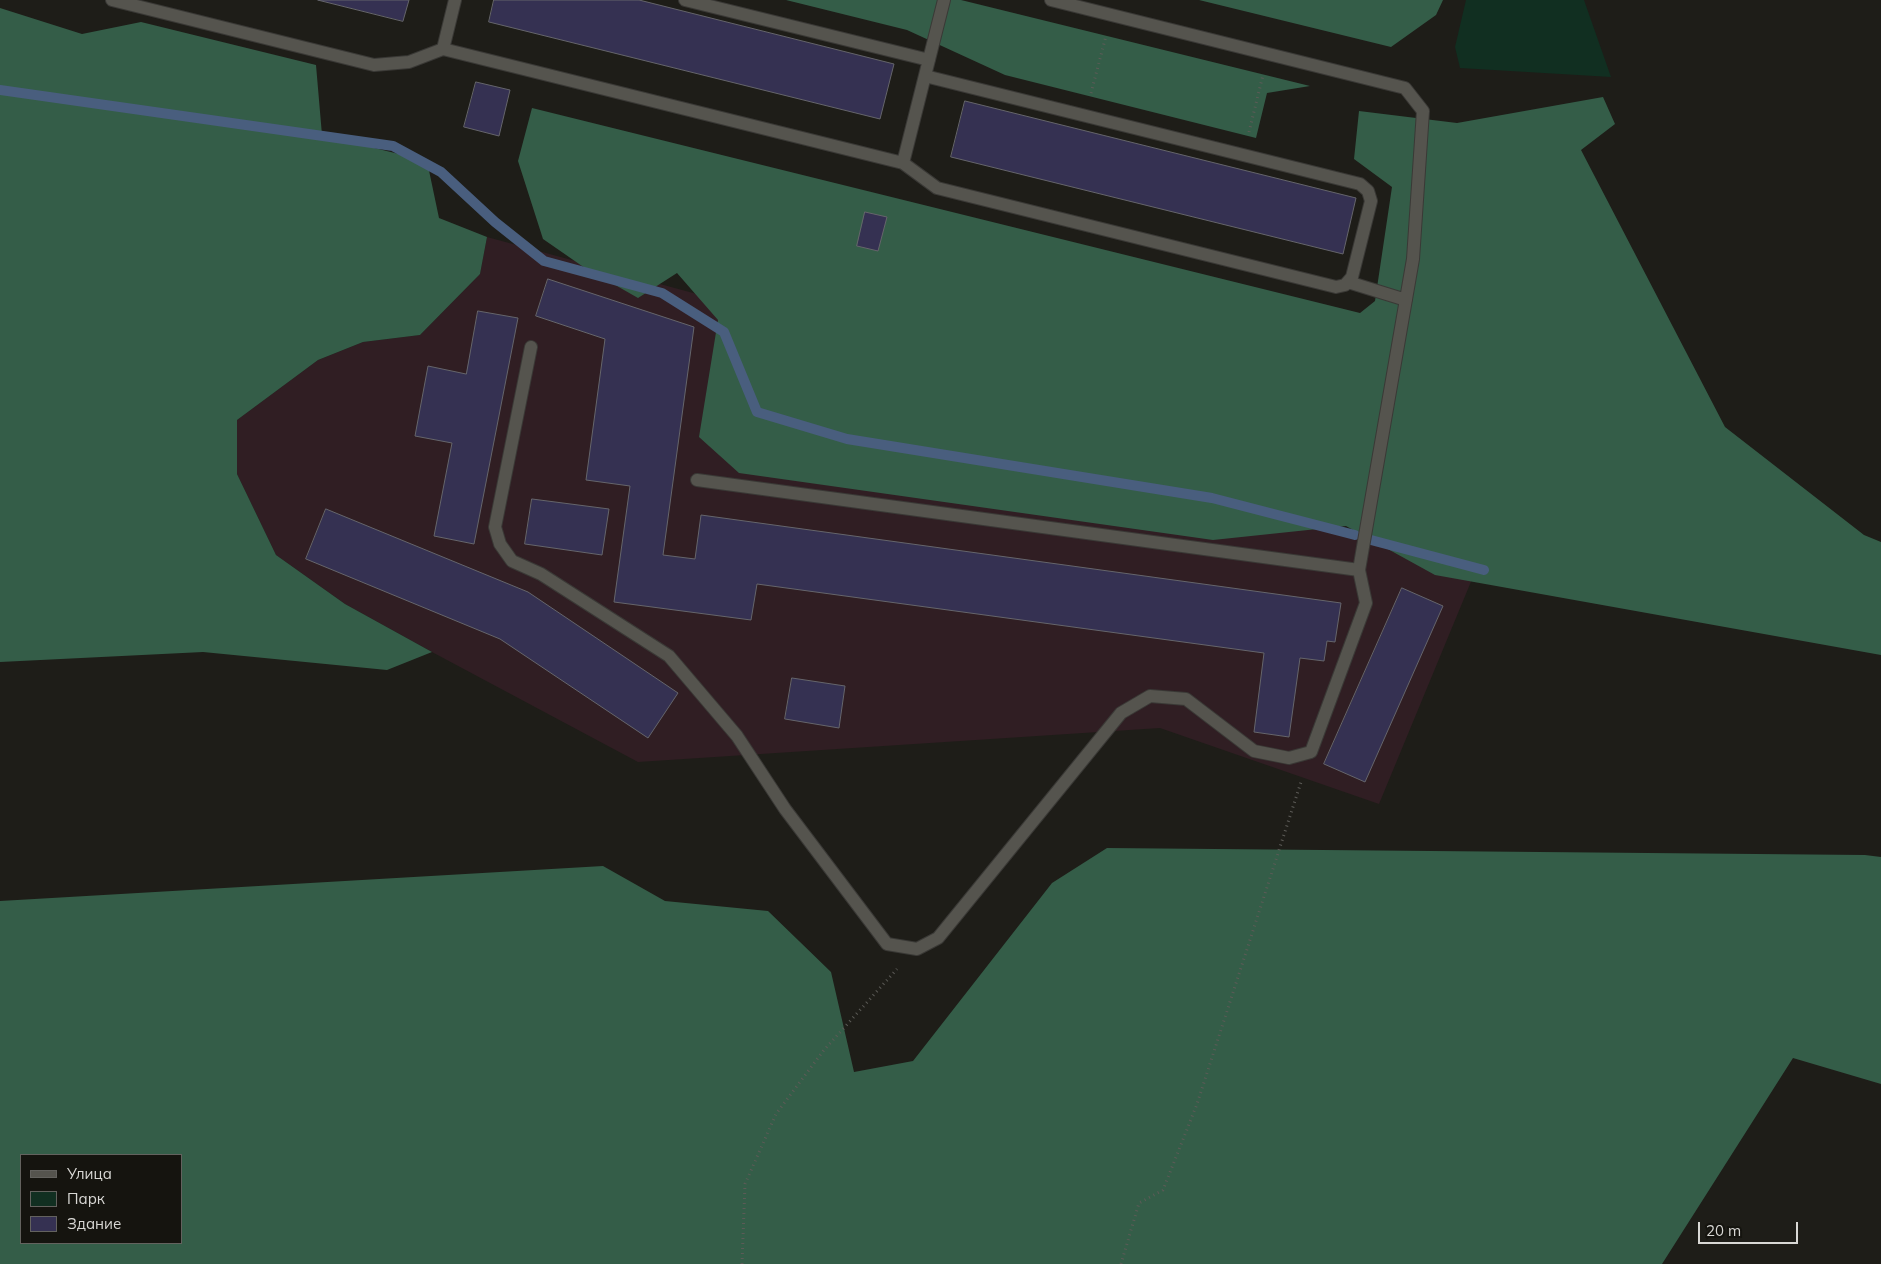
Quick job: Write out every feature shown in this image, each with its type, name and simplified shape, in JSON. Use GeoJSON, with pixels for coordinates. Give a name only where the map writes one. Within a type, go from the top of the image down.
{"type":"FeatureCollection","features":[{"type":"Feature","properties":{"kind":"street"},"geometry":{"type":"LineString","coordinates":[[112,0],[374,65],[409,62],[443,48],[903,163],[937,188],[1336,287],[1346,285],[1352,277],[1371,202],[1368,191],[1360,184],[925,76]]}},
{"type":"Feature","properties":{"kind":"street"},"geometry":{"type":"LineString","coordinates":[[443,48],[455,0]]}},
{"type":"Feature","properties":{"kind":"street"},"geometry":{"type":"LineString","coordinates":[[685,0],[929,60]]}},
{"type":"Feature","properties":{"kind":"street"},"geometry":{"type":"LineString","coordinates":[[903,163],[944,0]]}},
{"type":"Feature","properties":{"kind":"street"},"geometry":{"type":"LineString","coordinates":[[531,347],[496,527],[500,544],[512,561],[541,574],[669,656],[736,736],[785,808],[887,944],[917,949],[938,938],[1121,713],[1150,696],[1186,700],[1254,751],[1289,758],[1311,752],[1366,603],[1358,570],[1413,259],[1423,111],[1405,88],[1051,0]]}},
{"type":"Feature","properties":{"kind":"street"},"geometry":{"type":"LineString","coordinates":[[1348,282],[1406,300]]}},
{"type":"Feature","properties":{"kind":"street"},"geometry":{"type":"LineString","coordinates":[[697,480],[1358,570]]}},
{"type":"Feature","properties":{"kind":"path"},"geometry":{"type":"LineString","coordinates":[[1086,116],[1111,15]]}},
{"type":"Feature","properties":{"kind":"path"},"geometry":{"type":"LineString","coordinates":[[1243,155],[1268,54]]}},
{"type":"Feature","properties":{"kind":"path"},"geometry":{"type":"LineString","coordinates":[[1121,1264],[1139,1204],[1163,1190],[1197,1104],[1311,752]]}},
{"type":"Feature","properties":{"kind":"path"},"geometry":{"type":"LineString","coordinates":[[742,1264],[745,1184],[776,1114],[824,1050],[917,949]]}},
{"type":"Feature","properties":{"kind":"shaded area"},"geometry":{"type":"Polygon","coordinates":[[[487,237],[752,309],[1321,525],[1475,572],[1379,804],[1160,728],[638,762],[345,604],[276,555],[237,474],[237,420],[318,360],[363,342],[420,335],[480,274],[487,237]]]}},
{"type":"Feature","properties":{"kind":"green space"},"geometry":{"type":"Polygon","coordinates":[[[786,0],[961,0],[1310,86],[1267,93],[1256,138],[1005,75],[907,30],[786,0]]]}},
{"type":"Feature","properties":{"kind":"green space"},"geometry":{"type":"Polygon","coordinates":[[[1199,0],[1443,0],[1436,15],[1391,47],[1199,0]]]}},
{"type":"Feature","properties":{"kind":"green space"},"geometry":{"type":"Polygon","coordinates":[[[1466,0],[1584,0],[1611,77],[1460,68],[1455,47],[1466,0]]]}},
{"type":"Feature","properties":{"kind":"green space"},"geometry":{"type":"Polygon","coordinates":[[[0,8],[82,34],[141,22],[316,65],[322,135],[427,161],[439,218],[487,237],[480,274],[420,335],[363,342],[318,360],[237,420],[237,474],[276,555],[345,604],[432,652],[387,670],[203,652],[0,662],[0,8]]]}},
{"type":"Feature","properties":{"kind":"green space"},"geometry":{"type":"Polygon","coordinates":[[[1603,97],[1615,124],[1581,150],[1725,427],[1864,535],[1881,542],[1881,655],[1435,575],[1346,526],[1213,540],[739,473],[699,437],[718,320],[677,273],[638,298],[582,266],[543,239],[518,161],[532,108],[1360,313],[1375,301],[1392,187],[1354,159],[1359,111],[1457,123],[1603,97]]]}},
{"type":"Feature","properties":{"kind":"green space"},"geometry":{"type":"Polygon","coordinates":[[[1107,848],[1865,855],[1881,857],[1881,1084],[1793,1058],[1662,1264],[0,1264],[0,901],[603,866],[665,901],[768,911],[831,972],[854,1072],[913,1061],[1052,883],[1107,848]]]}},
{"type":"Feature","properties":{"kind":"building"},"geometry":{"type":"Polygon","coordinates":[[[318,0],[409,0],[403,21],[318,0]]]}},
{"type":"Feature","properties":{"kind":"building"},"geometry":{"type":"Polygon","coordinates":[[[494,0],[639,0],[894,64],[880,119],[489,22],[494,0]]]}},
{"type":"Feature","properties":{"kind":"building"},"geometry":{"type":"Polygon","coordinates":[[[476,82],[510,90],[499,136],[464,127],[476,82]]]}},
{"type":"Feature","properties":{"kind":"building"},"geometry":{"type":"Polygon","coordinates":[[[965,101],[1356,198],[1343,254],[951,157],[965,101]]]}},
{"type":"Feature","properties":{"kind":"building"},"geometry":{"type":"Polygon","coordinates":[[[865,212],[887,217],[878,251],[857,246],[865,212]]]}},
{"type":"Feature","properties":{"kind":"building"},"geometry":{"type":"Polygon","coordinates":[[[548,279],[694,327],[663,555],[695,559],[701,515],[1341,603],[1335,642],[1327,641],[1324,661],[1300,658],[1289,737],[1254,732],[1264,653],[757,584],[751,620],[614,602],[630,486],[586,480],[605,339],[536,316],[548,279]]]}},
{"type":"Feature","properties":{"kind":"building"},"geometry":{"type":"Polygon","coordinates":[[[478,311],[518,318],[474,544],[434,536],[452,443],[415,436],[428,366],[466,374],[478,311]]]}},
{"type":"Feature","properties":{"kind":"building"},"geometry":{"type":"Polygon","coordinates":[[[532,499],[609,509],[602,555],[525,544],[532,499]]]}},
{"type":"Feature","properties":{"kind":"building"},"geometry":{"type":"Polygon","coordinates":[[[326,509],[528,592],[678,693],[648,738],[500,639],[306,559],[326,509]]]}},
{"type":"Feature","properties":{"kind":"building"},"geometry":{"type":"Polygon","coordinates":[[[1402,588],[1443,606],[1365,782],[1324,764],[1402,588]]]}},
{"type":"Feature","properties":{"kind":"building"},"geometry":{"type":"Polygon","coordinates":[[[792,678],[845,686],[839,728],[785,719],[792,678]]]}},
{"type":"Feature","properties":{"kind":"waterway"},"geometry":{"type":"LineString","coordinates":[[0,90],[393,146],[441,172],[495,222],[544,261],[662,293],[724,332],[757,412],[847,439],[1212,498],[1355,535]]}},
{"type":"Feature","properties":{"kind":"waterway"},"geometry":{"type":"LineString","coordinates":[[1371,540],[1484,570]]}}]}
